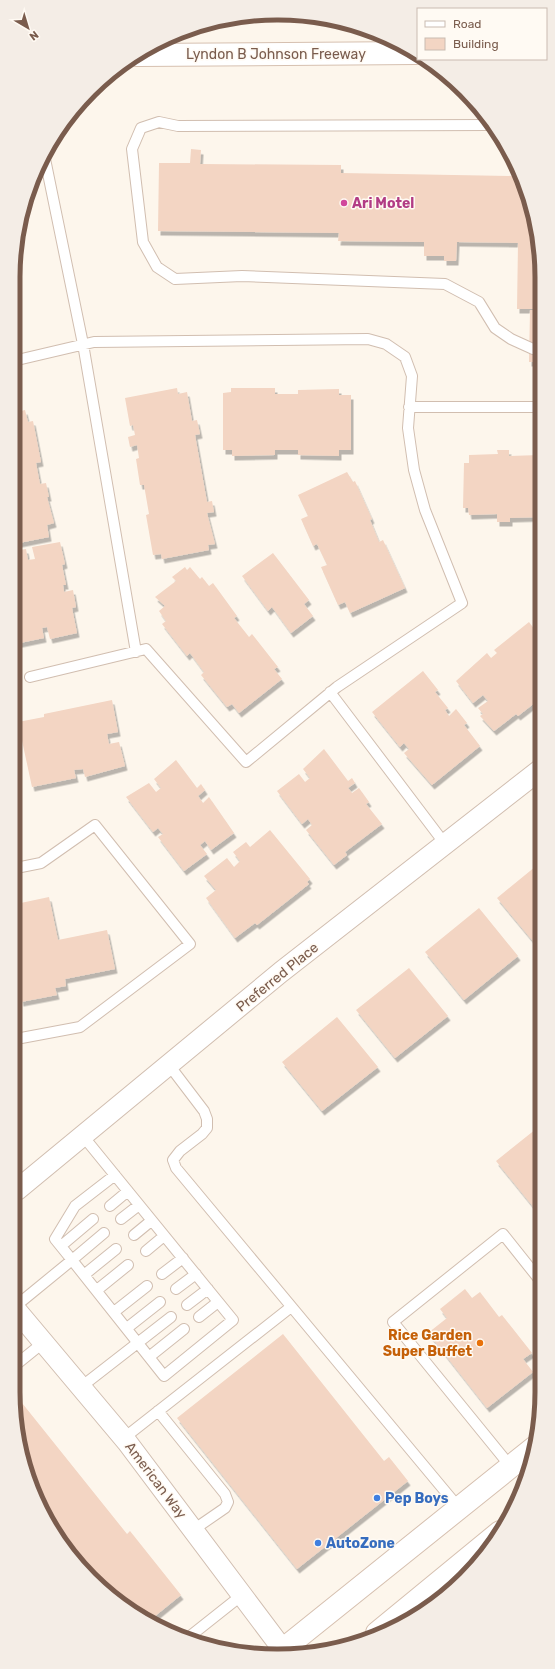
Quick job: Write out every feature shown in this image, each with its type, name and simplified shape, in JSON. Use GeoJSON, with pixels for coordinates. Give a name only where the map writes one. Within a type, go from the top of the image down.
{"type":"FeatureCollection","features":[{"type":"Feature","properties":{"kind":"main road","name":"Lyndon B Johnson Freeway"},"geometry":{"type":"LineString","coordinates":[[147,55],[404,53]]}},
{"type":"Feature","properties":{"kind":"main road"},"geometry":{"type":"LineString","coordinates":[[288,1648],[527,1453]]}},
{"type":"Feature","properties":{"kind":"main road"},"geometry":{"type":"LineString","coordinates":[[390,1622],[479,1551]]}},
{"type":"Feature","properties":{"kind":"street","name":"Preferred Place"},"geometry":{"type":"LineString","coordinates":[[20,1188],[281,972],[535,774]]}},
{"type":"Feature","properties":{"kind":"street","name":"American Way"},"geometry":{"type":"LineString","coordinates":[[20,1313],[124,1438],[242,1595],[279,1649]]}},
{"type":"Feature","properties":{"kind":"lane"},"geometry":{"type":"LineString","coordinates":[[485,125],[178,126],[159,122],[141,128],[132,149],[144,242],[157,268],[175,279],[242,276],[445,284],[479,302],[495,328],[510,339],[535,349]]}},
{"type":"Feature","properties":{"kind":"lane"},"geometry":{"type":"LineString","coordinates":[[46,165],[83,344],[136,652]]}},
{"type":"Feature","properties":{"kind":"lane"},"geometry":{"type":"LineString","coordinates":[[20,359],[94,342],[368,339],[386,344],[405,357],[412,376],[408,428],[414,470],[425,510],[462,603],[330,692],[246,762],[146,650],[30,677]]}},
{"type":"Feature","properties":{"kind":"lane"},"geometry":{"type":"LineString","coordinates":[[409,407],[535,408]]}},
{"type":"Feature","properties":{"kind":"lane"},"geometry":{"type":"LineString","coordinates":[[330,692],[445,844]]}},
{"type":"Feature","properties":{"kind":"lane"},"geometry":{"type":"LineString","coordinates":[[20,867],[41,864],[95,825],[190,944],[80,1027],[20,1037]]}},
{"type":"Feature","properties":{"kind":"lane"},"geometry":{"type":"LineString","coordinates":[[169,1065],[204,1112],[207,1119],[207,1128],[202,1134],[180,1151],[173,1160],[176,1168],[459,1508]]}},
{"type":"Feature","properties":{"kind":"lane"},"geometry":{"type":"LineString","coordinates":[[83,1136],[139,1204],[151,1221],[233,1320],[164,1376],[55,1239],[75,1206],[115,1175]]}},
{"type":"Feature","properties":{"kind":"lane"},"geometry":{"type":"LineString","coordinates":[[110,1206],[128,1191]]}},
{"type":"Feature","properties":{"kind":"lane"},"geometry":{"type":"LineString","coordinates":[[122,1219],[139,1204]]}},
{"type":"Feature","properties":{"kind":"lane"},"geometry":{"type":"LineString","coordinates":[[60,1246],[93,1219]]}},
{"type":"Feature","properties":{"kind":"lane"},"geometry":{"type":"LineString","coordinates":[[134,1235],[151,1221]]}},
{"type":"Feature","properties":{"kind":"lane"},"geometry":{"type":"LineString","coordinates":[[20,1303],[104,1233]]}},
{"type":"Feature","properties":{"kind":"lane"},"geometry":{"type":"LineString","coordinates":[[510,1466],[393,1322],[502,1234],[535,1274]]}},
{"type":"Feature","properties":{"kind":"lane"},"geometry":{"type":"LineString","coordinates":[[146,1251],[164,1236]]}},
{"type":"Feature","properties":{"kind":"lane"},"geometry":{"type":"LineString","coordinates":[[84,1275],[116,1249]]}},
{"type":"Feature","properties":{"kind":"lane"},"geometry":{"type":"LineString","coordinates":[[162,1274],[183,1258]]}},
{"type":"Feature","properties":{"kind":"lane"},"geometry":{"type":"LineString","coordinates":[[97,1290],[128,1265]]}},
{"type":"Feature","properties":{"kind":"lane"},"geometry":{"type":"LineString","coordinates":[[176,1289],[196,1274]]}},
{"type":"Feature","properties":{"kind":"lane"},"geometry":{"type":"LineString","coordinates":[[114,1312],[146,1286]]}},
{"type":"Feature","properties":{"kind":"lane"},"geometry":{"type":"LineString","coordinates":[[187,1305],[208,1289]]}},
{"type":"Feature","properties":{"kind":"lane"},"geometry":{"type":"LineString","coordinates":[[127,1328],[160,1302]]}},
{"type":"Feature","properties":{"kind":"lane"},"geometry":{"type":"LineString","coordinates":[[199,1317],[218,1302]]}},
{"type":"Feature","properties":{"kind":"lane"},"geometry":{"type":"LineString","coordinates":[[124,1438],[291,1307]]}},
{"type":"Feature","properties":{"kind":"lane"},"geometry":{"type":"LineString","coordinates":[[81,1387],[171,1317]]}},
{"type":"Feature","properties":{"kind":"lane"},"geometry":{"type":"LineString","coordinates":[[149,1357],[184,1329]]}},
{"type":"Feature","properties":{"kind":"lane"},"geometry":{"type":"LineString","coordinates":[[20,1361],[44,1342]]}},
{"type":"Feature","properties":{"kind":"lane"},"geometry":{"type":"LineString","coordinates":[[158,1411],[225,1494],[228,1502],[225,1508],[193,1530]]}},
{"type":"Feature","properties":{"kind":"lane"},"geometry":{"type":"LineString","coordinates":[[193,1634],[242,1595]]}},
{"type":"Feature","properties":{"kind":"building","name":"Ari Motel"},"geometry":{"type":"Polygon","coordinates":[[[191,149],[201,150],[200,164],[341,165],[341,173],[514,176],[526,211],[533,244],[535,309],[517,309],[518,243],[457,242],[456,261],[444,261],[444,256],[424,256],[424,242],[338,241],[339,233],[158,231],[159,163],[190,163],[191,149]]]}},
{"type":"Feature","properties":{"kind":"building"},"geometry":{"type":"Polygon","coordinates":[[[530,310],[535,310],[535,362],[529,362],[530,310]]]}},
{"type":"Feature","properties":{"kind":"building"},"geometry":{"type":"Polygon","coordinates":[[[177,388],[178,394],[187,392],[192,421],[197,420],[200,434],[195,435],[207,502],[212,501],[214,512],[207,513],[215,544],[208,545],[209,550],[162,559],[161,554],[153,555],[146,515],[149,514],[144,485],[140,485],[136,459],[139,458],[137,445],[130,447],[128,437],[135,435],[133,425],[130,426],[125,398],[177,388]]]}},
{"type":"Feature","properties":{"kind":"building"},"geometry":{"type":"Polygon","coordinates":[[[231,388],[275,388],[275,394],[298,394],[298,390],[339,389],[339,395],[351,395],[351,450],[339,450],[339,456],[298,455],[298,450],[275,450],[275,455],[232,456],[232,450],[223,450],[223,393],[231,392],[231,388]]]}},
{"type":"Feature","properties":{"kind":"building"},"geometry":{"type":"Polygon","coordinates":[[[25,410],[28,422],[33,421],[41,462],[36,463],[40,484],[46,483],[49,497],[47,497],[54,523],[47,525],[49,537],[20,543],[20,411],[25,410]]]}},
{"type":"Feature","properties":{"kind":"building"},"geometry":{"type":"Polygon","coordinates":[[[497,450],[509,450],[509,456],[535,455],[535,517],[510,518],[510,522],[497,522],[497,514],[469,515],[468,508],[463,508],[464,463],[469,463],[469,455],[498,454],[497,450]]]}},
{"type":"Feature","properties":{"kind":"building"},"geometry":{"type":"Polygon","coordinates":[[[347,472],[353,482],[355,481],[372,519],[370,520],[379,542],[383,540],[405,588],[350,613],[345,602],[338,605],[321,567],[327,565],[317,544],[313,546],[301,519],[308,516],[298,495],[347,472]]]}},
{"type":"Feature","properties":{"kind":"building"},"geometry":{"type":"Polygon","coordinates":[[[60,542],[65,564],[62,565],[66,585],[63,585],[64,592],[73,590],[76,607],[72,608],[77,633],[50,639],[47,627],[42,628],[44,638],[20,643],[20,550],[26,549],[28,560],[35,559],[32,547],[60,542]]]}},
{"type":"Feature","properties":{"kind":"building"},"geometry":{"type":"Polygon","coordinates":[[[273,553],[309,600],[304,604],[313,616],[291,633],[272,607],[268,611],[242,576],[273,553]]]}},
{"type":"Feature","properties":{"kind":"building"},"geometry":{"type":"Polygon","coordinates":[[[185,567],[187,570],[190,567],[200,579],[202,577],[209,586],[213,583],[237,616],[234,618],[249,637],[252,634],[278,667],[274,669],[282,679],[239,713],[232,704],[227,707],[201,675],[204,672],[190,653],[187,656],[162,624],[166,621],[159,611],[165,606],[155,597],[176,581],[172,577],[185,567]]]}},
{"type":"Feature","properties":{"kind":"building"},"geometry":{"type":"Polygon","coordinates":[[[529,622],[535,630],[535,703],[518,716],[516,714],[494,731],[480,716],[483,714],[478,708],[488,701],[483,695],[473,703],[456,681],[487,653],[491,658],[497,653],[494,650],[529,622]]]}},
{"type":"Feature","properties":{"kind":"building"},"geometry":{"type":"Polygon","coordinates":[[[423,671],[438,690],[435,692],[448,708],[445,710],[449,716],[456,709],[467,723],[464,725],[480,746],[432,785],[404,753],[409,749],[404,743],[400,747],[372,712],[423,671]]]}},
{"type":"Feature","properties":{"kind":"building"},"geometry":{"type":"Polygon","coordinates":[[[112,700],[118,732],[107,734],[109,744],[119,742],[125,766],[85,777],[83,769],[74,770],[76,778],[32,787],[20,731],[20,722],[44,717],[44,714],[112,700]]]}},
{"type":"Feature","properties":{"kind":"building"},"geometry":{"type":"Polygon","coordinates":[[[324,749],[348,781],[352,778],[355,783],[348,788],[352,793],[359,788],[369,802],[366,804],[382,824],[345,852],[347,855],[334,865],[306,830],[312,825],[308,819],[302,824],[277,791],[299,774],[305,782],[310,778],[303,769],[324,749]]]}},
{"type":"Feature","properties":{"kind":"building"},"geometry":{"type":"Polygon","coordinates":[[[176,760],[197,788],[201,784],[205,790],[198,796],[203,803],[209,797],[234,833],[211,850],[205,841],[200,845],[207,854],[184,871],[158,837],[163,834],[158,828],[153,832],[126,797],[149,783],[156,792],[161,788],[154,779],[176,760]]]}},
{"type":"Feature","properties":{"kind":"building"},"geometry":{"type":"Polygon","coordinates":[[[270,830],[310,879],[307,882],[309,884],[257,925],[255,923],[235,938],[206,898],[216,890],[204,876],[227,858],[234,867],[240,861],[233,852],[246,842],[250,847],[270,830]]]}},
{"type":"Feature","properties":{"kind":"building"},"geometry":{"type":"Polygon","coordinates":[[[535,867],[535,944],[497,898],[535,867]]]}},
{"type":"Feature","properties":{"kind":"building"},"geometry":{"type":"Polygon","coordinates":[[[49,897],[58,940],[107,930],[115,969],[65,979],[66,986],[55,988],[57,995],[21,1002],[20,903],[49,897]]]}},
{"type":"Feature","properties":{"kind":"building"},"geometry":{"type":"Polygon","coordinates":[[[479,908],[518,956],[464,1000],[425,952],[479,908]]]}},
{"type":"Feature","properties":{"kind":"building"},"geometry":{"type":"Polygon","coordinates":[[[409,968],[448,1016],[395,1058],[356,1010],[409,968]]]}},
{"type":"Feature","properties":{"kind":"building"},"geometry":{"type":"Polygon","coordinates":[[[337,1017],[378,1067],[322,1111],[282,1062],[337,1017]]]}},
{"type":"Feature","properties":{"kind":"building"},"geometry":{"type":"Polygon","coordinates":[[[535,1130],[535,1209],[496,1161],[535,1130]]]}},
{"type":"Feature","properties":{"kind":"building","name":"Rice Garden Super Buffet"},"geometry":{"type":"Polygon","coordinates":[[[465,1289],[472,1298],[480,1292],[499,1317],[502,1315],[532,1353],[523,1359],[533,1372],[487,1408],[428,1333],[447,1318],[440,1309],[465,1289]]]}},
{"type":"Feature","properties":{"kind":"building"},"geometry":{"type":"Polygon","coordinates":[[[283,1334],[384,1461],[389,1457],[408,1481],[297,1569],[177,1418],[283,1334]]]}},
{"type":"Feature","properties":{"kind":"building"},"geometry":{"type":"Polygon","coordinates":[[[21,1401],[127,1534],[130,1531],[181,1595],[154,1617],[134,1606],[95,1574],[73,1548],[54,1520],[34,1474],[25,1442],[21,1401]]]}},
{"type":"Feature","properties":{"kind":"place","name":"Ari Motel"},"geometry":{"type":"Point","coordinates":[344,203]}},
{"type":"Feature","properties":{"kind":"place","name":"Rice Garden Super Buffet"},"geometry":{"type":"Point","coordinates":[480,1343]}},
{"type":"Feature","properties":{"kind":"place","name":"Pep Boys"},"geometry":{"type":"Point","coordinates":[377,1498]}},
{"type":"Feature","properties":{"kind":"place","name":"AutoZone"},"geometry":{"type":"Point","coordinates":[318,1543]}}]}
